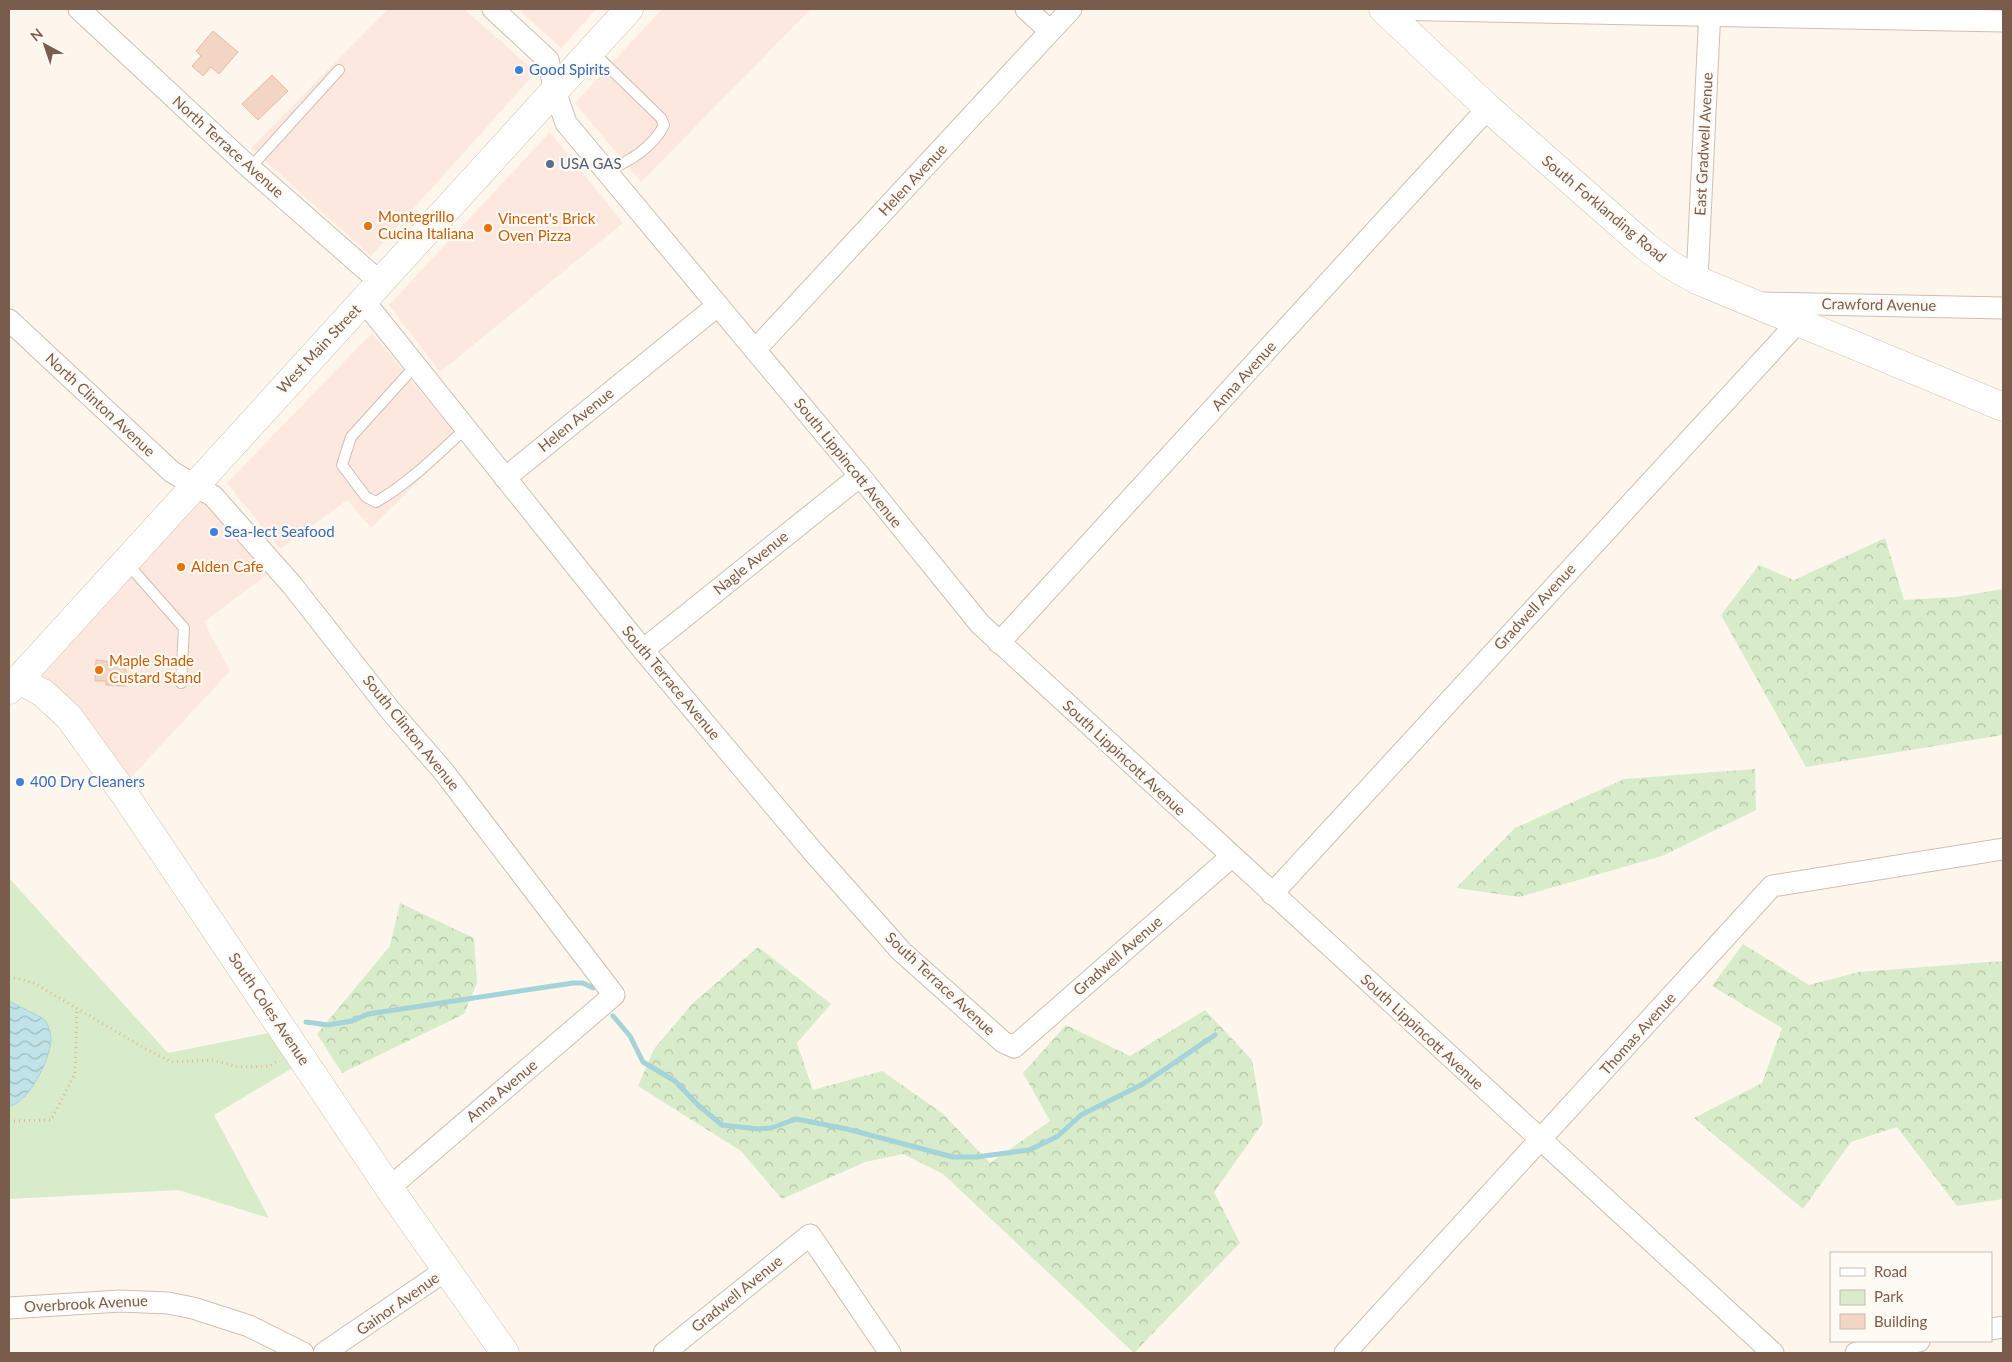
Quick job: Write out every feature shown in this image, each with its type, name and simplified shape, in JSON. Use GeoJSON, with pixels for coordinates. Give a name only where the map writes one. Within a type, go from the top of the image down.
{"type":"FeatureCollection","features":[{"type":"Feature","properties":{"kind":"street","name":"North Terrace Avenue"},"geometry":{"type":"LineString","coordinates":[[78,9],[250,168],[372,291]]}},
{"type":"Feature","properties":{"kind":"street","name":"South Lippincott Avenue"},"geometry":{"type":"LineString","coordinates":[[493,9],[548,60],[563,118],[606,172],[860,476],[936,573],[999,643],[1773,1353]]}},
{"type":"Feature","properties":{"kind":"street","name":"West Main Street"},"geometry":{"type":"LineString","coordinates":[[12,683],[629,9]]}},
{"type":"Feature","properties":{"kind":"street"},"geometry":{"type":"LineString","coordinates":[[1026,9],[1050,31]]}},
{"type":"Feature","properties":{"kind":"street","name":"Helen Avenue"},"geometry":{"type":"LineString","coordinates":[[755,350],[1071,9]]}},
{"type":"Feature","properties":{"kind":"street"},"geometry":{"type":"LineString","coordinates":[[1383,9],[1710,12],[2003,21]]}},
{"type":"Feature","properties":{"kind":"street","name":"South Forklanding Road"},"geometry":{"type":"LineString","coordinates":[[1383,9],[1488,108],[1645,246],[1669,264],[1698,280],[2003,407]]}},
{"type":"Feature","properties":{"kind":"street","name":"East Gradwell Avenue"},"geometry":{"type":"LineString","coordinates":[[1698,280],[1710,12]]}},
{"type":"Feature","properties":{"kind":"street","name":"Anna Avenue"},"geometry":{"type":"LineString","coordinates":[[999,643],[1488,108]]}},
{"type":"Feature","properties":{"kind":"street","name":"South Terrace Avenue"},"geometry":{"type":"LineString","coordinates":[[372,291],[416,365],[643,650],[815,854],[901,951],[1003,1042]]}},
{"type":"Feature","properties":{"kind":"street","name":"Crawford Avenue"},"geometry":{"type":"LineString","coordinates":[[1755,303],[2003,308]]}},
{"type":"Feature","properties":{"kind":"street","name":"Helen Avenue"},"geometry":{"type":"LineString","coordinates":[[505,478],[717,306]]}},
{"type":"Feature","properties":{"kind":"street","name":"North Clinton Avenue"},"geometry":{"type":"LineString","coordinates":[[9,320],[172,472],[194,485]]}},
{"type":"Feature","properties":{"kind":"street","name":"Gradwell Avenue"},"geometry":{"type":"LineString","coordinates":[[1272,894],[1799,321]]}},
{"type":"Feature","properties":{"kind":"street","name":"Nagle Avenue"},"geometry":{"type":"LineString","coordinates":[[643,650],[860,476]]}},
{"type":"Feature","properties":{"kind":"street","name":"South Clinton Avenue"},"geometry":{"type":"LineString","coordinates":[[194,485],[213,496],[292,585],[390,710],[444,772],[614,995]]}},
{"type":"Feature","properties":{"kind":"street","name":"South Coles Avenue"},"geometry":{"type":"LineString","coordinates":[[12,683],[42,693],[69,717],[123,792],[389,1188],[504,1353]]}},
{"type":"Feature","properties":{"kind":"street","name":"Thomas Avenue"},"geometry":{"type":"LineString","coordinates":[[1345,1353],[1541,1141],[1772,886],[2003,849]]}},
{"type":"Feature","properties":{"kind":"street","name":"Gradwell Avenue"},"geometry":{"type":"LineString","coordinates":[[1003,1042],[1014,1047],[1231,857]]}},
{"type":"Feature","properties":{"kind":"street","name":"Anna Avenue"},"geometry":{"type":"LineString","coordinates":[[389,1188],[614,995]]}},
{"type":"Feature","properties":{"kind":"street","name":"Gradwell Avenue"},"geometry":{"type":"LineString","coordinates":[[664,1353],[810,1235],[890,1353]]}},
{"type":"Feature","properties":{"kind":"street","name":"Gainor Avenue"},"geometry":{"type":"LineString","coordinates":[[324,1353],[446,1270]]}},
{"type":"Feature","properties":{"kind":"street","name":"Overbrook Avenue"},"geometry":{"type":"LineString","coordinates":[[9,1308],[120,1301],[168,1303],[193,1308],[249,1326],[303,1353]]}},
{"type":"Feature","properties":{"kind":"street"},"geometry":{"type":"LineString","coordinates":[[1856,1353],[1914,1342]]}},
{"type":"Feature","properties":{"kind":"lane"},"geometry":{"type":"LineString","coordinates":[[591,50],[661,118],[664,125],[660,134],[632,160],[606,172]]}},
{"type":"Feature","properties":{"kind":"lane"},"geometry":{"type":"LineString","coordinates":[[250,168],[339,70]]}},
{"type":"Feature","properties":{"kind":"lane"},"geometry":{"type":"LineString","coordinates":[[416,365],[351,436],[342,465],[366,497],[376,502],[389,494],[466,428]]}},
{"type":"Feature","properties":{"kind":"lane"},"geometry":{"type":"LineString","coordinates":[[125,561],[184,628],[180,682]]}},
{"type":"Feature","properties":{"kind":"path"},"geometry":{"type":"LineString","coordinates":[[9,977],[32,982],[144,1048],[172,1062],[212,1060],[238,1067],[270,1066],[284,1056]]}},
{"type":"Feature","properties":{"kind":"path"},"geometry":{"type":"LineString","coordinates":[[9,1121],[51,1120],[75,1074],[77,1008]]}},
{"type":"Feature","properties":{"kind":"shaded area"},"geometry":{"type":"Polygon","coordinates":[[[388,9],[464,9],[536,72],[371,256],[251,148],[388,9]]]}},
{"type":"Feature","properties":{"kind":"shaded area"},"geometry":{"type":"Polygon","coordinates":[[[518,9],[596,9],[561,48],[518,9]]]}},
{"type":"Feature","properties":{"kind":"shaded area"},"geometry":{"type":"Polygon","coordinates":[[[662,9],[811,9],[641,182],[575,103],[662,9]]]}},
{"type":"Feature","properties":{"kind":"shaded area"},"geometry":{"type":"Polygon","coordinates":[[[550,132],[623,223],[440,372],[389,305],[550,132]]]}},
{"type":"Feature","properties":{"kind":"shaded area"},"geometry":{"type":"Polygon","coordinates":[[[372,333],[460,440],[371,528],[347,500],[280,549],[227,483],[372,333]]]}},
{"type":"Feature","properties":{"kind":"shaded area"},"geometry":{"type":"Polygon","coordinates":[[[199,488],[273,570],[204,622],[230,671],[124,785],[25,678],[199,488]]]}},
{"type":"Feature","properties":{"kind":"green space"},"geometry":{"type":"Polygon","coordinates":[[[1885,538],[1904,600],[1955,597],[2003,589],[2003,735],[1806,767],[1721,615],[1759,565],[1794,580],[1885,538]]]}},
{"type":"Feature","properties":{"kind":"green space"},"geometry":{"type":"Polygon","coordinates":[[[1755,769],[1756,810],[1662,856],[1519,897],[1456,888],[1515,828],[1624,779],[1755,769]]]}},
{"type":"Feature","properties":{"kind":"green space"},"geometry":{"type":"Polygon","coordinates":[[[9,878],[168,1053],[289,1029],[309,1058],[214,1115],[269,1218],[178,1190],[9,1199],[9,878]]]}},
{"type":"Feature","properties":{"kind":"green space"},"geometry":{"type":"Polygon","coordinates":[[[400,903],[474,938],[477,983],[464,1014],[342,1073],[317,1034],[390,946],[400,903]]]}},
{"type":"Feature","properties":{"kind":"green space"},"geometry":{"type":"Polygon","coordinates":[[[1743,944],[1809,985],[1859,972],[2003,961],[2003,1199],[1957,1206],[1897,1127],[1851,1142],[1803,1209],[1694,1118],[1762,1083],[1782,1028],[1712,986],[1743,944]]]}},
{"type":"Feature","properties":{"kind":"green space"},"geometry":{"type":"Polygon","coordinates":[[[758,947],[831,1004],[797,1043],[813,1090],[882,1071],[942,1113],[990,1163],[1050,1121],[1023,1073],[1066,1025],[1130,1056],[1205,1010],[1252,1060],[1263,1123],[1214,1192],[1240,1243],[1134,1353],[943,1174],[903,1154],[865,1162],[782,1199],[741,1151],[638,1086],[654,1049],[692,1004],[758,947]]]}},
{"type":"Feature","properties":{"kind":"water"},"geometry":{"type":"Polygon","coordinates":[[[9,1001],[44,1019],[49,1029],[51,1040],[43,1068],[31,1089],[17,1103],[9,1106],[9,1001]]]}},
{"type":"Feature","properties":{"kind":"building"},"geometry":{"type":"Polygon","coordinates":[[[213,31],[238,52],[219,74],[211,67],[203,76],[192,66],[201,56],[196,51],[213,31]]]}},
{"type":"Feature","properties":{"kind":"building"},"geometry":{"type":"Polygon","coordinates":[[[272,75],[288,91],[258,120],[242,104],[272,75]]]}},
{"type":"Feature","properties":{"kind":"building"},"geometry":{"type":"Polygon","coordinates":[[[96,660],[120,663],[126,670],[126,686],[106,685],[106,681],[95,681],[96,660]]]}},
{"type":"Feature","properties":{"kind":"waterway"},"geometry":{"type":"LineString","coordinates":[[306,1022],[328,1025],[352,1021],[368,1014],[573,983],[583,983],[593,988]]}},
{"type":"Feature","properties":{"kind":"waterway"},"geometry":{"type":"LineString","coordinates":[[613,1016],[630,1036],[643,1062],[675,1081],[698,1105],[722,1125],[758,1129],[771,1128],[796,1119],[847,1129],[953,1157],[976,1157],[1029,1150],[1058,1136],[1081,1115],[1143,1084],[1215,1035]]}},
{"type":"Feature","properties":{"kind":"place","name":"Good Spirits"},"geometry":{"type":"Point","coordinates":[519,70]}},
{"type":"Feature","properties":{"kind":"place","name":"USA GAS"},"geometry":{"type":"Point","coordinates":[550,164]}},
{"type":"Feature","properties":{"kind":"place","name":"Montegrillo Cucina Italiana"},"geometry":{"type":"Point","coordinates":[368,226]}},
{"type":"Feature","properties":{"kind":"place","name":"Vincent's Brick Oven Pizza"},"geometry":{"type":"Point","coordinates":[488,228]}},
{"type":"Feature","properties":{"kind":"place","name":"Sea-lect Seafood"},"geometry":{"type":"Point","coordinates":[214,532]}},
{"type":"Feature","properties":{"kind":"place","name":"Alden Cafe"},"geometry":{"type":"Point","coordinates":[181,567]}},
{"type":"Feature","properties":{"kind":"place","name":"Maple Shade Custard Stand"},"geometry":{"type":"Point","coordinates":[99,670]}},
{"type":"Feature","properties":{"kind":"place","name":"400 Dry Cleaners"},"geometry":{"type":"Point","coordinates":[20,782]}}]}
